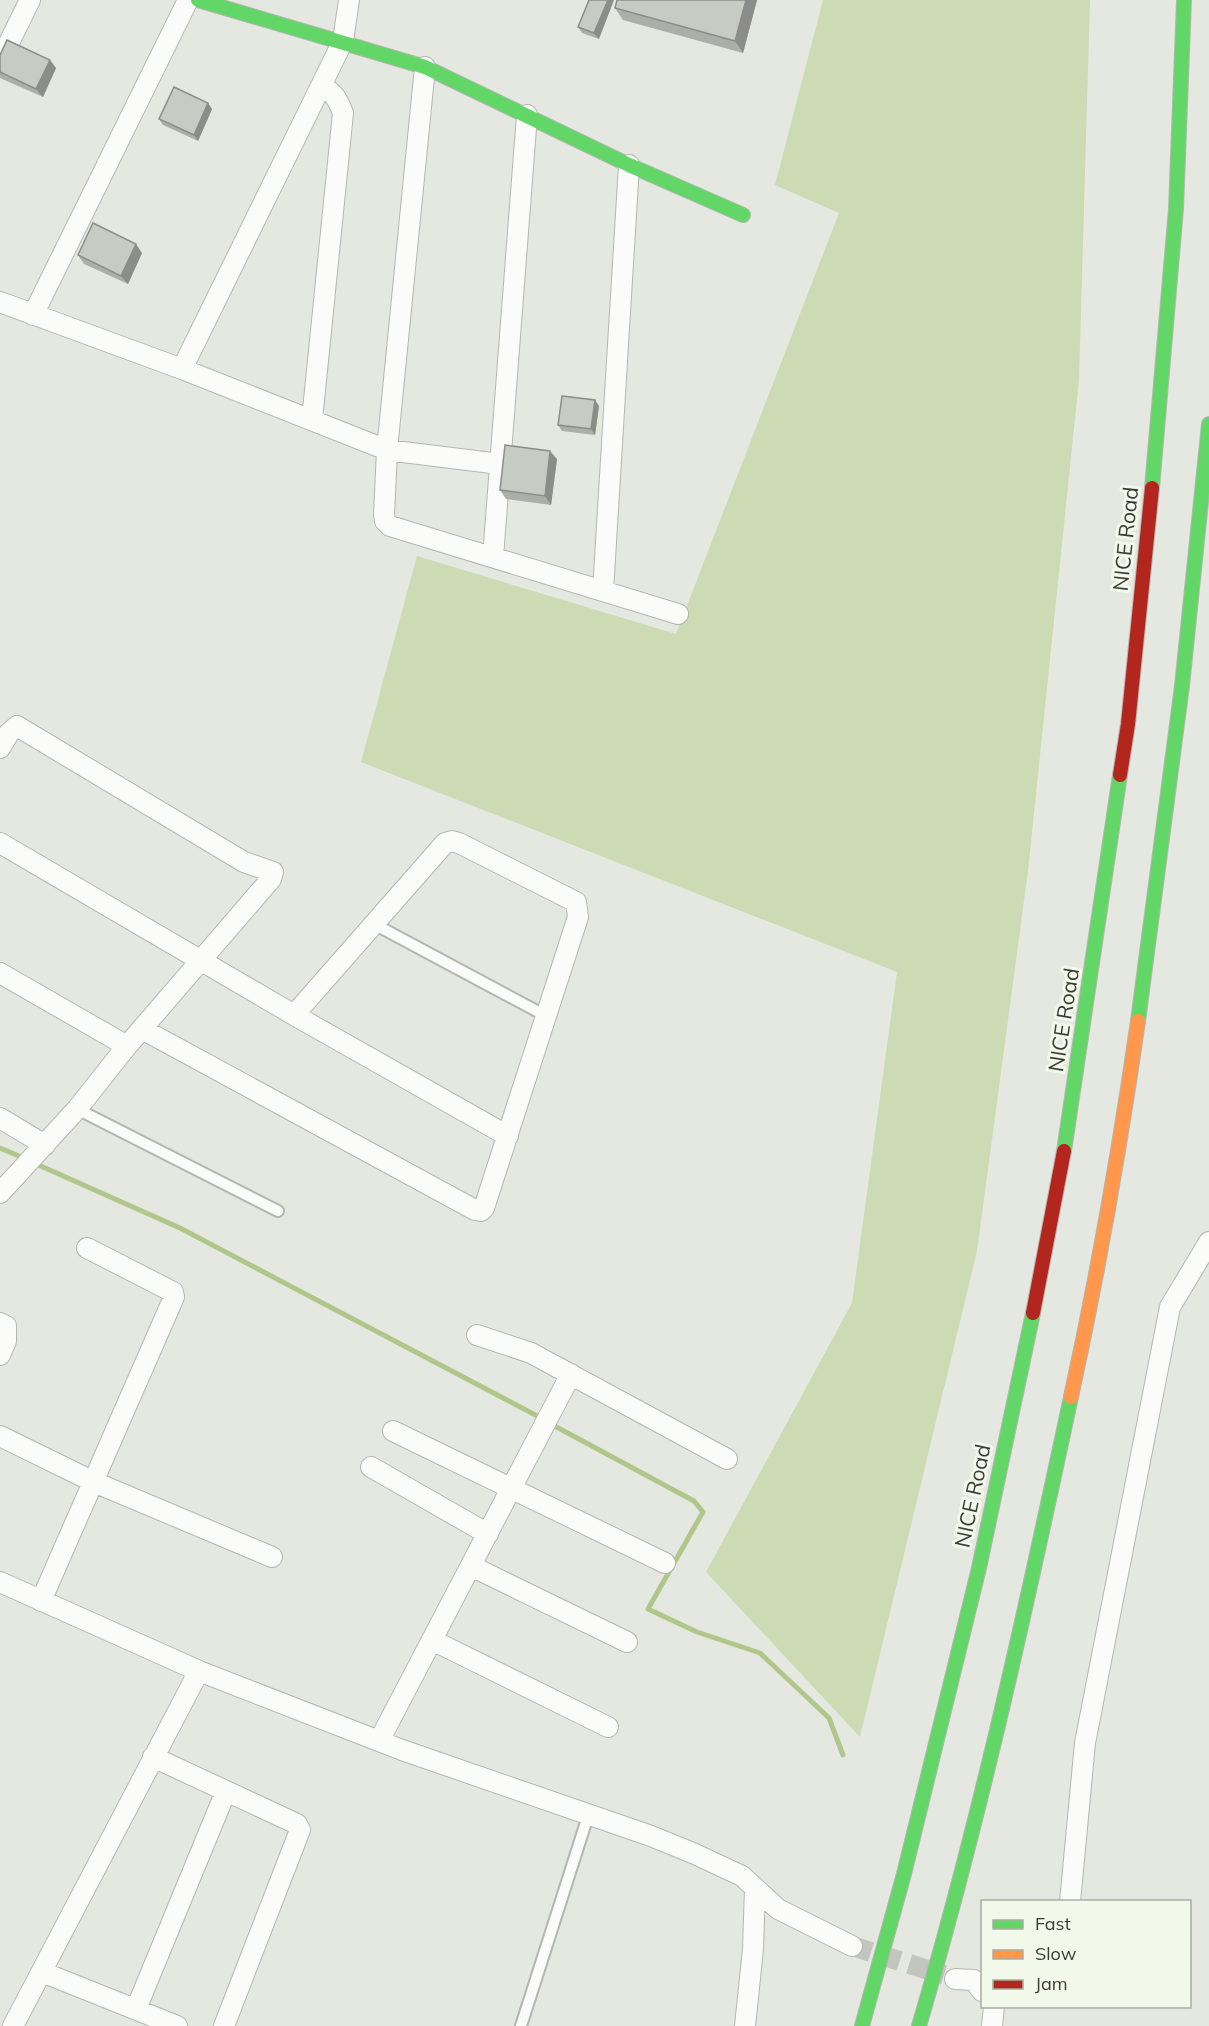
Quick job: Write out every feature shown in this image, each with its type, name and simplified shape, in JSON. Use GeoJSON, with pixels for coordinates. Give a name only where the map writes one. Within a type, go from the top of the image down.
{"type":"FeatureCollection","features":[{"type":"Feature","properties":{"kind":"main road"},"geometry":{"type":"LineString","coordinates":[[198,0],[425,67],[629,165],[743,215]]}},
{"type":"Feature","properties":{"kind":"main road","name":"NICE Road"},"geometry":{"type":"LineString","coordinates":[[862,2026],[904,1874],[979,1568],[1037,1295],[1071,1114],[1132,690],[1176,209],[1184,0]]}},
{"type":"Feature","properties":{"kind":"main road"},"geometry":{"type":"LineString","coordinates":[[919,2026],[944,1941],[995,1736],[1032,1581],[1091,1306],[1125,1111],[1141,994],[1182,686],[1209,424]]}},
{"type":"Feature","properties":{"kind":"street"},"geometry":{"type":"LineString","coordinates":[[0,61],[8,24],[30,0]]}},
{"type":"Feature","properties":{"kind":"street"},"geometry":{"type":"LineString","coordinates":[[33,315],[188,0]]}},
{"type":"Feature","properties":{"kind":"street"},"geometry":{"type":"LineString","coordinates":[[182,369],[343,42],[349,0]]}},
{"type":"Feature","properties":{"kind":"street"},"geometry":{"type":"LineString","coordinates":[[425,67],[387,450],[384,514],[386,521],[390,526],[678,614]]}},
{"type":"Feature","properties":{"kind":"street"},"geometry":{"type":"LineString","coordinates":[[312,420],[343,113],[338,98],[321,86]]}},
{"type":"Feature","properties":{"kind":"street"},"geometry":{"type":"LineString","coordinates":[[493,557],[527,115]]}},
{"type":"Feature","properties":{"kind":"street"},"geometry":{"type":"LineString","coordinates":[[603,591],[629,165]]}},
{"type":"Feature","properties":{"kind":"street"},"geometry":{"type":"LineString","coordinates":[[0,302],[182,369],[387,450],[500,464]]}},
{"type":"Feature","properties":{"kind":"street"},"geometry":{"type":"LineString","coordinates":[[0,1193],[8,1173],[45,1145],[77,1110],[127,1046],[271,879],[273,872],[244,862],[17,726],[9,733],[1,746]]}},
{"type":"Feature","properties":{"kind":"street"},"geometry":{"type":"LineString","coordinates":[[142,1029],[475,1210],[481,1211],[484,1208],[508,1136],[578,916],[576,902],[459,843],[452,841],[445,843],[294,1015]]}},
{"type":"Feature","properties":{"kind":"street"},"geometry":{"type":"LineString","coordinates":[[0,843],[294,1015],[508,1136]]}},
{"type":"Feature","properties":{"kind":"street"},"geometry":{"type":"LineString","coordinates":[[0,973],[127,1046]]}},
{"type":"Feature","properties":{"kind":"street"},"geometry":{"type":"LineString","coordinates":[[0,1118],[45,1145]]}},
{"type":"Feature","properties":{"kind":"street"},"geometry":{"type":"LineString","coordinates":[[1070,1900],[1085,1743],[1170,1307],[1209,1242]]}},
{"type":"Feature","properties":{"kind":"street"},"geometry":{"type":"LineString","coordinates":[[41,1601],[174,1297],[173,1292],[87,1248]]}},
{"type":"Feature","properties":{"kind":"street"},"geometry":{"type":"LineString","coordinates":[[0,1323],[6,1326],[7,1335],[0,1355]]}},
{"type":"Feature","properties":{"kind":"street"},"geometry":{"type":"LineString","coordinates":[[477,1335],[531,1353],[727,1459]]}},
{"type":"Feature","properties":{"kind":"street"},"geometry":{"type":"LineString","coordinates":[[379,1741],[571,1374]]}},
{"type":"Feature","properties":{"kind":"street"},"geometry":{"type":"LineString","coordinates":[[393,1431],[665,1563]]}},
{"type":"Feature","properties":{"kind":"street"},"geometry":{"type":"LineString","coordinates":[[0,1436],[94,1482],[272,1557]]}},
{"type":"Feature","properties":{"kind":"street"},"geometry":{"type":"LineString","coordinates":[[371,1467],[488,1534]]}},
{"type":"Feature","properties":{"kind":"street"},"geometry":{"type":"LineString","coordinates":[[471,1566],[627,1642]]}},
{"type":"Feature","properties":{"kind":"street"},"geometry":{"type":"LineString","coordinates":[[0,1582],[200,1671],[379,1741],[588,1816],[651,1836],[695,1854],[742,1876],[778,1909],[852,1946]]}},
{"type":"Feature","properties":{"kind":"street"},"geometry":{"type":"LineString","coordinates":[[432,1640],[608,1727]]}},
{"type":"Feature","properties":{"kind":"street"},"geometry":{"type":"LineString","coordinates":[[13,2026],[200,1671]]}},
{"type":"Feature","properties":{"kind":"street"},"geometry":{"type":"LineString","coordinates":[[153,1757],[297,1824],[300,1830],[224,2026]]}},
{"type":"Feature","properties":{"kind":"street"},"geometry":{"type":"LineString","coordinates":[[135,2009],[226,1791]]}},
{"type":"Feature","properties":{"kind":"street"},"geometry":{"type":"LineString","coordinates":[[745,2026],[753,1949],[755,1888]]}},
{"type":"Feature","properties":{"kind":"street"},"geometry":{"type":"LineString","coordinates":[[42,1972],[177,2026]]}},
{"type":"Feature","properties":{"kind":"street"},"geometry":{"type":"LineString","coordinates":[[955,1978],[974,1980],[981,1990]]}},
{"type":"Feature","properties":{"kind":"street"},"geometry":{"type":"LineString","coordinates":[[992,2026],[994,2008]]}},
{"type":"Feature","properties":{"kind":"lane"},"geometry":{"type":"LineString","coordinates":[[374,924],[546,1016]]}},
{"type":"Feature","properties":{"kind":"lane"},"geometry":{"type":"LineString","coordinates":[[77,1110],[278,1211]]}},
{"type":"Feature","properties":{"kind":"lane"},"geometry":{"type":"LineString","coordinates":[[521,2026],[588,1816]]}},
{"type":"Feature","properties":{"kind":"green space"},"geometry":{"type":"Polygon","coordinates":[[[823,0],[1090,0],[1079,380],[1028,871],[977,1251],[860,1737],[706,1572],[852,1303],[897,972],[361,762],[417,556],[676,634],[839,213],[775,185],[823,0]]]}},
{"type":"Feature","properties":{"kind":"building"},"geometry":{"type":"Polygon","coordinates":[[[589,0],[608,0],[594,33],[578,27],[589,0]]]}},
{"type":"Feature","properties":{"kind":"building"},"geometry":{"type":"Polygon","coordinates":[[[617,0],[746,0],[735,41],[615,8],[617,0]]]}},
{"type":"Feature","properties":{"kind":"building"},"geometry":{"type":"Polygon","coordinates":[[[7,40],[50,60],[36,89],[0,72],[0,55],[7,40]]]}},
{"type":"Feature","properties":{"kind":"building"},"geometry":{"type":"Polygon","coordinates":[[[174,87],[208,103],[194,135],[159,119],[174,87]]]}},
{"type":"Feature","properties":{"kind":"building"},"geometry":{"type":"Polygon","coordinates":[[[93,223],[136,244],[121,276],[78,255],[93,223]]]}},
{"type":"Feature","properties":{"kind":"building"},"geometry":{"type":"Polygon","coordinates":[[[562,396],[595,400],[591,429],[558,425],[562,396]]]}},
{"type":"Feature","properties":{"kind":"building"},"geometry":{"type":"Polygon","coordinates":[[[505,445],[550,451],[545,496],[500,490],[505,445]]]}},
{"type":"Feature","properties":{"kind":"waterway"},"geometry":{"type":"LineString","coordinates":[[0,1148],[26,1159]]}},
{"type":"Feature","properties":{"kind":"waterway"},"geometry":{"type":"LineString","coordinates":[[34,1163],[180,1228],[543,1419]]}},
{"type":"Feature","properties":{"kind":"waterway"},"geometry":{"type":"LineString","coordinates":[[551,1424],[694,1501],[703,1512],[648,1609],[697,1632],[760,1653],[829,1718],[843,1755]]}},
{"type":"Feature","properties":{"kind":"tunnel"},"geometry":{"type":"LineString","coordinates":[[852,1946],[944,1975]]}},
{"type":"Feature","properties":{"kind":"traffic: fast"},"geometry":{"type":"LineString","coordinates":[[198,0],[425,67],[629,165],[743,215]]}},
{"type":"Feature","properties":{"kind":"traffic: fast"},"geometry":{"type":"LineString","coordinates":[[1152,488],[1176,209],[1184,0]]}},
{"type":"Feature","properties":{"kind":"traffic: fast"},"geometry":{"type":"LineString","coordinates":[[1138,1021],[1182,686],[1209,424]]}},
{"type":"Feature","properties":{"kind":"traffic: fast"},"geometry":{"type":"LineString","coordinates":[[1064,1151],[1120,775]]}},
{"type":"Feature","properties":{"kind":"traffic: fast"},"geometry":{"type":"LineString","coordinates":[[862,2026],[904,1874],[979,1568],[1033,1313]]}},
{"type":"Feature","properties":{"kind":"traffic: fast"},"geometry":{"type":"LineString","coordinates":[[919,2026],[982,1792],[1071,1397]]}},
{"type":"Feature","properties":{"kind":"traffic: slow"},"geometry":{"type":"LineString","coordinates":[[1071,1397],[1108,1210],[1138,1021]]}},
{"type":"Feature","properties":{"kind":"traffic: jam"},"geometry":{"type":"LineString","coordinates":[[1120,775],[1128,724],[1152,488]]}},
{"type":"Feature","properties":{"kind":"traffic: jam"},"geometry":{"type":"LineString","coordinates":[[1033,1313],[1064,1151]]}}]}
